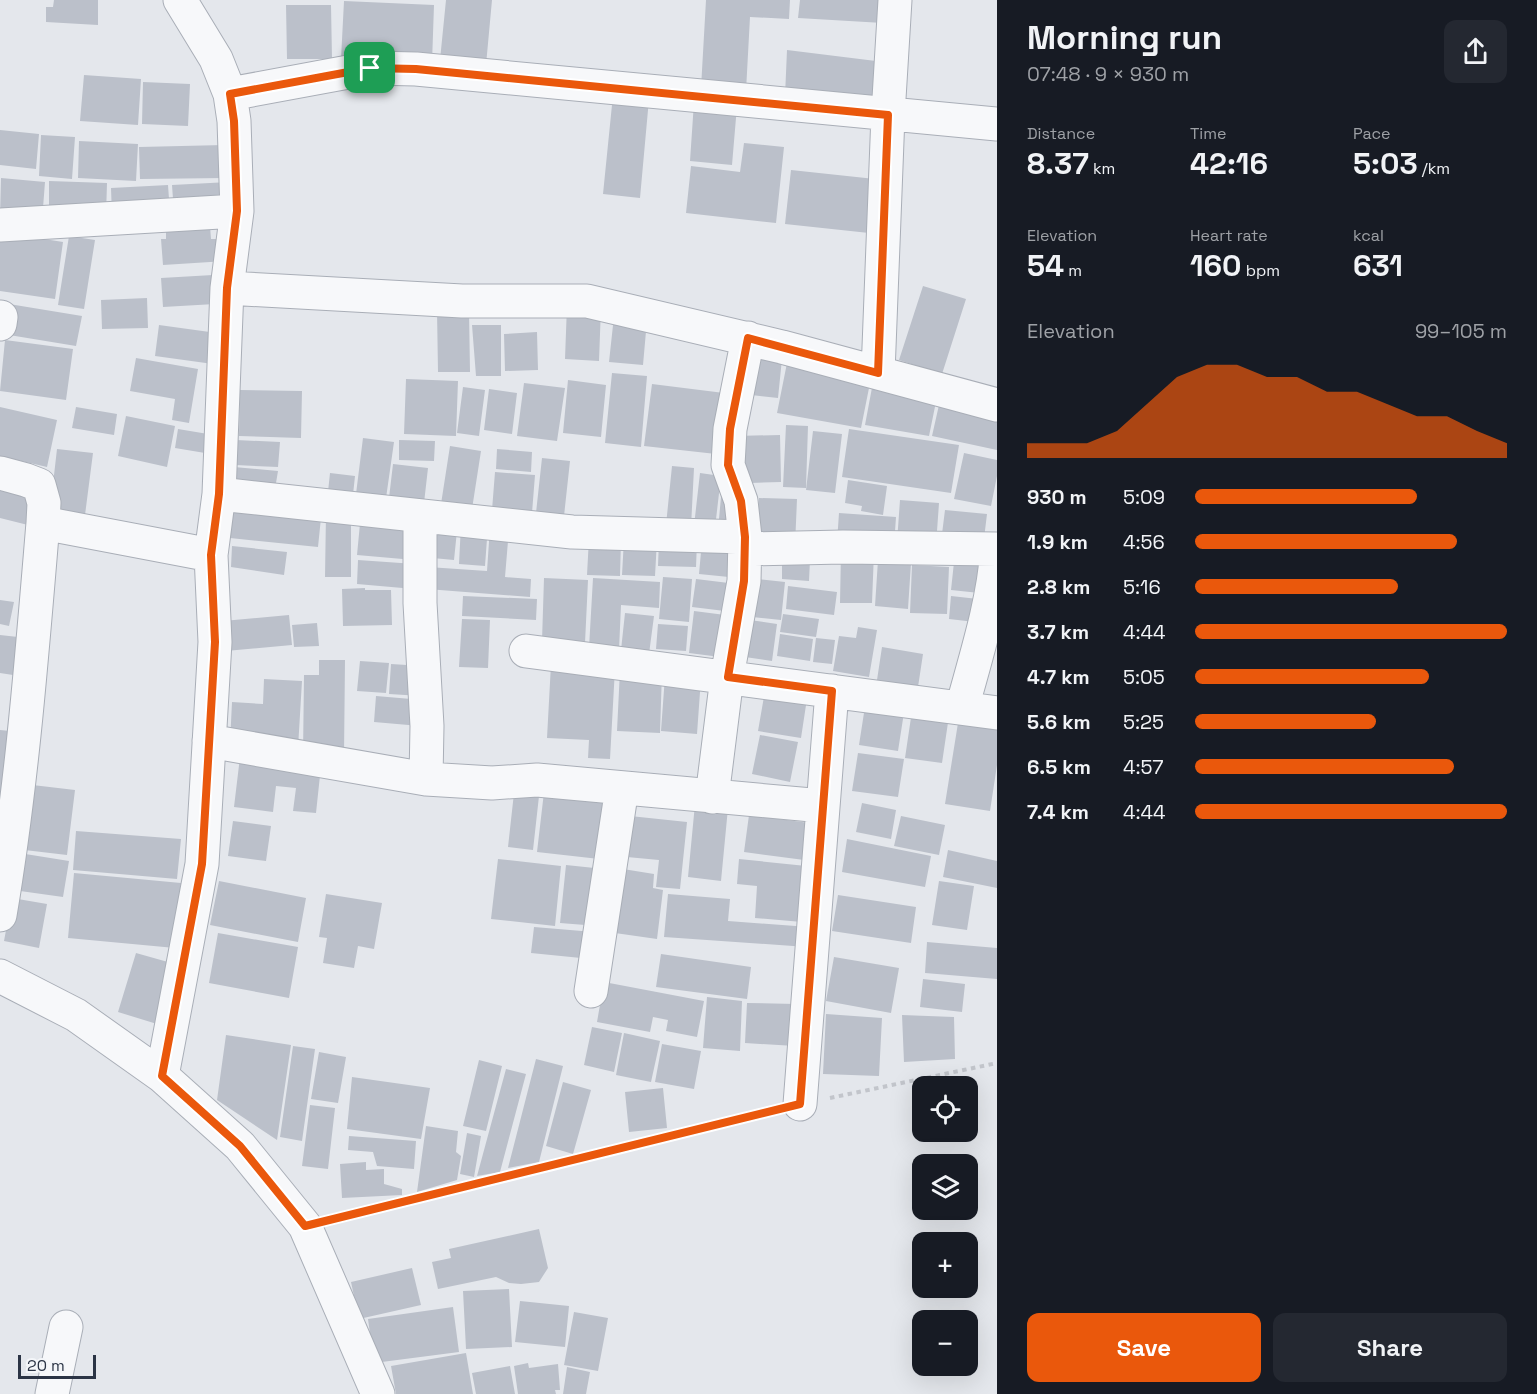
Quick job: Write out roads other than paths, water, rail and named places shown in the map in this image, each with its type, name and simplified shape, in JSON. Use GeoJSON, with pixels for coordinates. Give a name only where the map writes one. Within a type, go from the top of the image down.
{"type":"FeatureCollection","features":[{"type":"Feature","properties":{"kind":"street"},"geometry":{"type":"LineString","coordinates":[[162,1076],[202,864],[215,642],[211,555],[219,494],[227,288],[237,211],[234,121],[230,94],[216,59],[180,0]]}},
{"type":"Feature","properties":{"kind":"street"},"geometry":{"type":"LineString","coordinates":[[878,373],[895,0]]}},
{"type":"Feature","properties":{"kind":"street"},"geometry":{"type":"LineString","coordinates":[[230,94],[370,68],[416,69],[997,124]]}},
{"type":"Feature","properties":{"kind":"street"},"geometry":{"type":"LineString","coordinates":[[0,225],[237,211]]}},
{"type":"Feature","properties":{"kind":"street"},"geometry":{"type":"LineString","coordinates":[[227,288],[462,301],[587,301],[748,338],[997,405]]}},
{"type":"Feature","properties":{"kind":"street"},"geometry":{"type":"LineString","coordinates":[[0,324],[1,317]]}},
{"type":"Feature","properties":{"kind":"street"},"geometry":{"type":"LineString","coordinates":[[712,797],[744,581],[745,543],[741,501],[728,465],[730,429],[748,338]]}},
{"type":"Feature","properties":{"kind":"street"},"geometry":{"type":"LineString","coordinates":[[0,473],[39,485],[44,503],[27,722],[0,915]]}},
{"type":"Feature","properties":{"kind":"street"},"geometry":{"type":"LineString","coordinates":[[219,494],[572,532],[745,543],[997,550],[986,621],[962,708]]}},
{"type":"Feature","properties":{"kind":"street"},"geometry":{"type":"LineString","coordinates":[[420,516],[420,603],[425,672],[426,778]]}},
{"type":"Feature","properties":{"kind":"street"},"geometry":{"type":"LineString","coordinates":[[43,523],[211,555]]}},
{"type":"Feature","properties":{"kind":"street"},"geometry":{"type":"LineString","coordinates":[[526,651],[997,713]]}},
{"type":"Feature","properties":{"kind":"street"},"geometry":{"type":"LineString","coordinates":[[800,1104],[832,691]]}},
{"type":"Feature","properties":{"kind":"street"},"geometry":{"type":"LineString","coordinates":[[209,741],[426,778],[492,783],[537,780],[823,806]]}},
{"type":"Feature","properties":{"kind":"street"},"geometry":{"type":"LineString","coordinates":[[591,991],[622,788]]}},
{"type":"Feature","properties":{"kind":"street"},"geometry":{"type":"LineString","coordinates":[[0,976],[76,1016],[162,1076],[240,1146],[305,1226],[378,1394]]}},
{"type":"Feature","properties":{"kind":"street"},"geometry":{"type":"LineString","coordinates":[[52,1394],[66,1327]]}}]}
